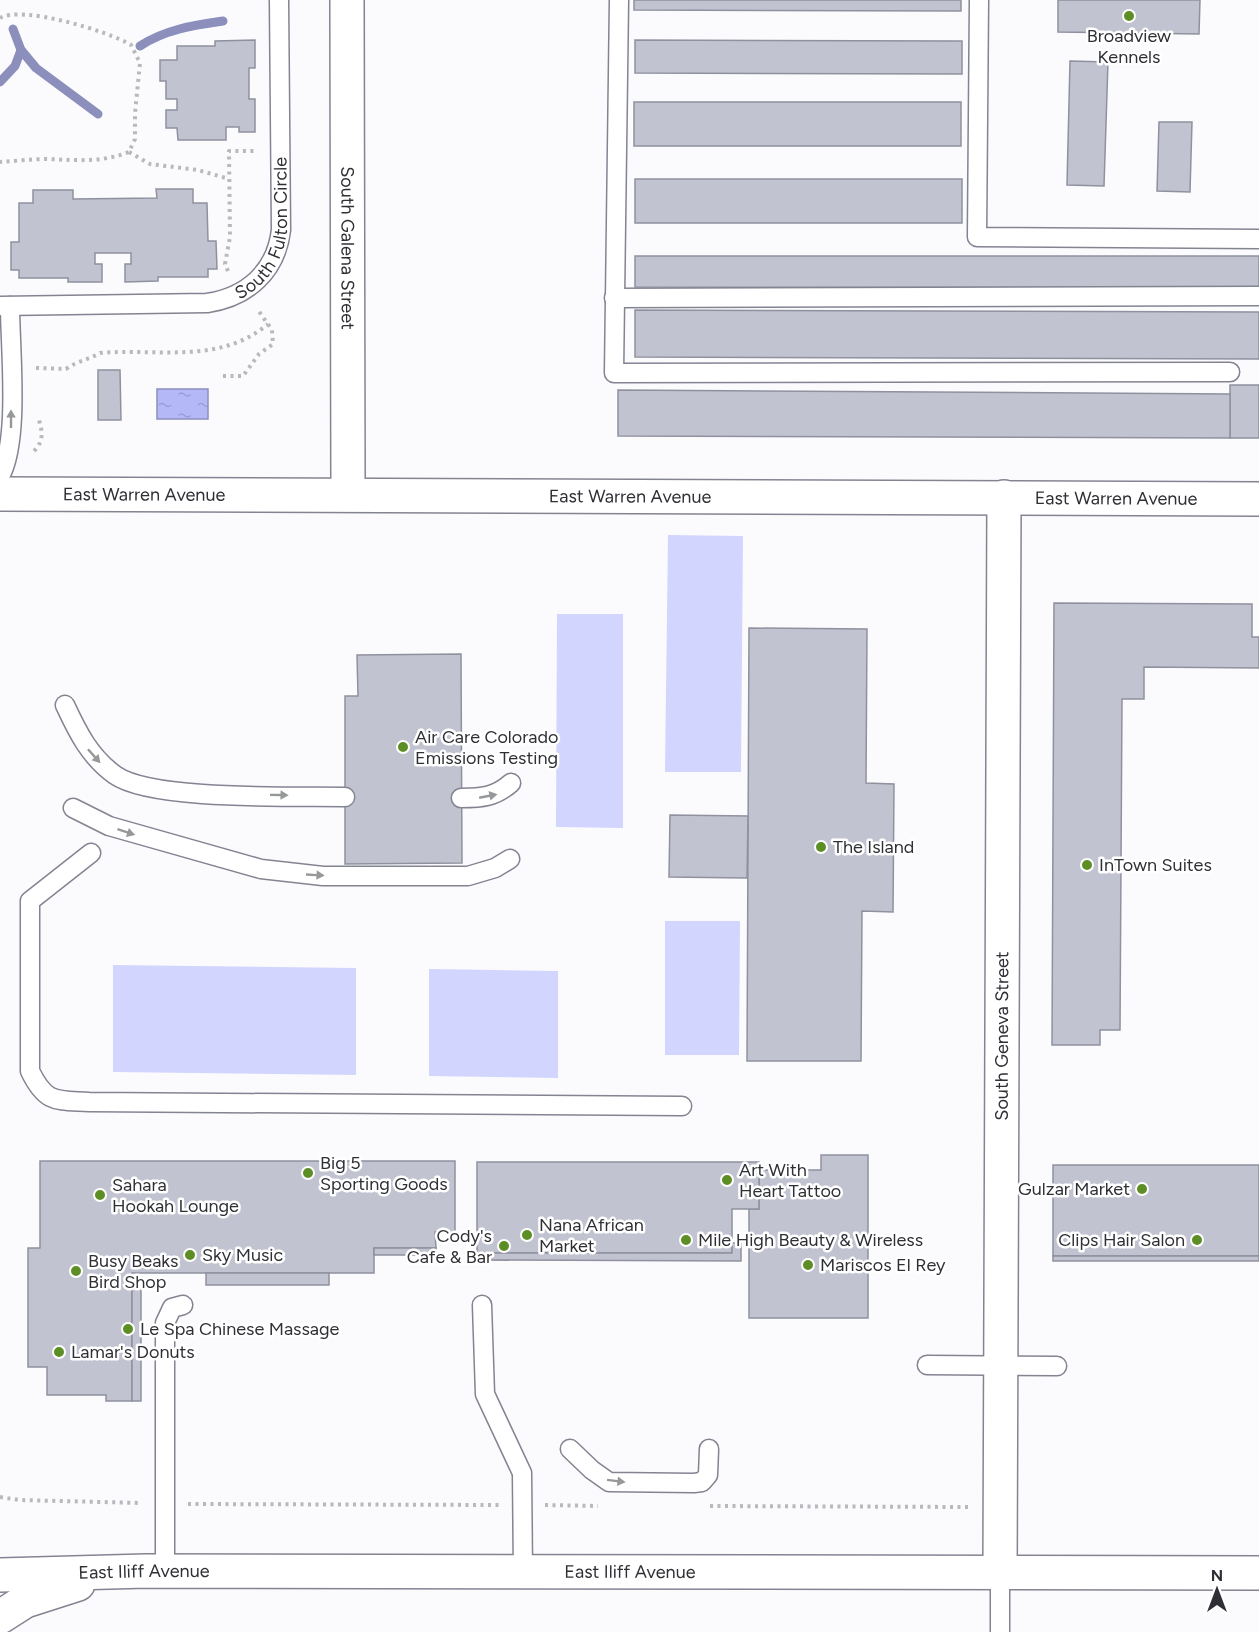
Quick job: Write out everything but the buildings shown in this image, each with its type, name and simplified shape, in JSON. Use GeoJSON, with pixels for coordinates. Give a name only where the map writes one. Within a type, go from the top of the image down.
{"type":"FeatureCollection","features":[{"type":"Feature","properties":{"kind":"street","name":"South Galena Street"},"geometry":{"type":"LineString","coordinates":[[347,0],[348,494]]}},
{"type":"Feature","properties":{"kind":"street","name":"East Warren Avenue"},"geometry":{"type":"LineString","coordinates":[[0,494],[1259,499]]}},
{"type":"Feature","properties":{"kind":"street","name":"South Geneva Street"},"geometry":{"type":"LineString","coordinates":[[1000,1574],[1004,497]]}},
{"type":"Feature","properties":{"kind":"street","name":"East Iliff Avenue"},"geometry":{"type":"LineString","coordinates":[[0,1575],[156,1571],[1259,1573]]}},
{"type":"Feature","properties":{"kind":"street"},"geometry":{"type":"LineString","coordinates":[[0,1617],[25,1601],[60,1589],[156,1571]]}},
{"type":"Feature","properties":{"kind":"lane","name":"South Fulton Circle"},"geometry":{"type":"LineString","coordinates":[[0,476],[8,455],[11,430],[5,306],[192,304],[222,301],[244,292],[253,285],[268,265],[280,240],[279,0]]}},
{"type":"Feature","properties":{"kind":"lane"},"geometry":{"type":"LineString","coordinates":[[619,0],[614,373],[1230,372]]}},
{"type":"Feature","properties":{"kind":"lane"},"geometry":{"type":"LineString","coordinates":[[979,0],[977,237],[1259,239]]}},
{"type":"Feature","properties":{"kind":"lane"},"geometry":{"type":"LineString","coordinates":[[614,298],[1259,296]]}},
{"type":"Feature","properties":{"kind":"lane"},"geometry":{"type":"LineString","coordinates":[[65,705],[87,748],[117,776],[135,785],[215,794],[345,797]]}},
{"type":"Feature","properties":{"kind":"lane"},"geometry":{"type":"LineString","coordinates":[[461,798],[484,798],[499,794],[511,783]]}},
{"type":"Feature","properties":{"kind":"lane"},"geometry":{"type":"LineString","coordinates":[[73,808],[109,826],[136,835],[261,869],[291,874],[468,876],[495,868],[510,859]]}},
{"type":"Feature","properties":{"kind":"lane"},"geometry":{"type":"LineString","coordinates":[[91,853],[30,901],[30,1071],[39,1089],[54,1100],[682,1106]]}},
{"type":"Feature","properties":{"kind":"lane"},"geometry":{"type":"LineString","coordinates":[[156,1571],[165,1323],[172,1308],[183,1305]]}},
{"type":"Feature","properties":{"kind":"lane"},"geometry":{"type":"LineString","coordinates":[[482,1305],[485,1394],[522,1473],[523,1572]]}},
{"type":"Feature","properties":{"kind":"lane"},"geometry":{"type":"LineString","coordinates":[[927,1365],[1057,1366]]}},
{"type":"Feature","properties":{"kind":"lane"},"geometry":{"type":"LineString","coordinates":[[570,1449],[592,1470],[609,1482],[682,1483],[698,1483],[707,1477],[709,1449]]}},
{"type":"Feature","properties":{"kind":"lane"},"geometry":{"type":"LineString","coordinates":[[1000,1574],[1000,1632]]}},
{"type":"Feature","properties":{"kind":"path"},"geometry":{"type":"LineString","coordinates":[[0,18],[20,12],[88,27],[131,45],[140,63],[135,139],[129,152],[111,158],[78,162],[46,159],[0,162]]}},
{"type":"Feature","properties":{"kind":"path"},"geometry":{"type":"LineString","coordinates":[[223,376],[243,376],[259,354],[273,344],[272,330],[225,264],[230,237],[229,151],[281,151]]}},
{"type":"Feature","properties":{"kind":"path"},"geometry":{"type":"LineString","coordinates":[[129,152],[150,164],[198,170],[229,179]]}},
{"type":"Feature","properties":{"kind":"path"},"geometry":{"type":"LineString","coordinates":[[34,374],[38,367],[66,369],[76,361],[88,359],[99,353],[194,352],[220,349],[247,340],[268,324]]}},
{"type":"Feature","properties":{"kind":"path"},"geometry":{"type":"LineString","coordinates":[[8,455],[28,455],[41,443],[43,435],[36,406]]}},
{"type":"Feature","properties":{"kind":"shaded area"},"geometry":{"type":"Polygon","coordinates":[[[668,535],[743,536],[741,772],[665,772],[668,535]]]}},
{"type":"Feature","properties":{"kind":"shaded area"},"geometry":{"type":"Polygon","coordinates":[[[557,614],[623,614],[623,828],[556,827],[557,614]]]}},
{"type":"Feature","properties":{"kind":"shaded area"},"geometry":{"type":"Polygon","coordinates":[[[665,921],[740,921],[739,1055],[665,1055],[665,921]]]}},
{"type":"Feature","properties":{"kind":"shaded area"},"geometry":{"type":"Polygon","coordinates":[[[113,965],[356,968],[356,1075],[113,1072],[113,965]]]}},
{"type":"Feature","properties":{"kind":"shaded area"},"geometry":{"type":"Polygon","coordinates":[[[429,969],[558,971],[558,1078],[429,1076],[429,969]]]}},
{"type":"Feature","properties":{"kind":"water"},"geometry":{"type":"Polygon","coordinates":[[[157,389],[208,389],[208,419],[157,419],[157,389]]]}},
{"type":"Feature","properties":{"kind":"waterway"},"geometry":{"type":"LineString","coordinates":[[140,46],[169,32],[223,21]]}},
{"type":"Feature","properties":{"kind":"waterway"},"geometry":{"type":"LineString","coordinates":[[13,29],[21,50],[36,68],[98,114]]}},
{"type":"Feature","properties":{"kind":"waterway"},"geometry":{"type":"LineString","coordinates":[[0,82],[15,66],[21,50]]}},
{"type":"Feature","properties":{"kind":"place","name":"Broadview Kennels"},"geometry":{"type":"Point","coordinates":[1129,16]}},
{"type":"Feature","properties":{"kind":"place","name":"Air Care Colorado Emissions Testing"},"geometry":{"type":"Point","coordinates":[403,747]}},
{"type":"Feature","properties":{"kind":"place","name":"The Island"},"geometry":{"type":"Point","coordinates":[821,847]}},
{"type":"Feature","properties":{"kind":"place","name":"InTown Suites"},"geometry":{"type":"Point","coordinates":[1087,865]}},
{"type":"Feature","properties":{"kind":"place","name":"Big 5 Sporting Goods"},"geometry":{"type":"Point","coordinates":[308,1173]}},
{"type":"Feature","properties":{"kind":"place","name":"Art With Heart Tattoo"},"geometry":{"type":"Point","coordinates":[727,1180]}},
{"type":"Feature","properties":{"kind":"place","name":"Gulzar Market"},"geometry":{"type":"Point","coordinates":[1142,1189]}},
{"type":"Feature","properties":{"kind":"place","name":"Sahara Hookah Lounge"},"geometry":{"type":"Point","coordinates":[100,1195]}},
{"type":"Feature","properties":{"kind":"place","name":"Nana African Market"},"geometry":{"type":"Point","coordinates":[527,1235]}},
{"type":"Feature","properties":{"kind":"place","name":"Mile High Beauty & Wireless"},"geometry":{"type":"Point","coordinates":[686,1240]}},
{"type":"Feature","properties":{"kind":"place","name":"Clips Hair Salon"},"geometry":{"type":"Point","coordinates":[1197,1240]}},
{"type":"Feature","properties":{"kind":"place","name":"Cody's Cafe & Bar"},"geometry":{"type":"Point","coordinates":[504,1246]}},
{"type":"Feature","properties":{"kind":"place","name":"Sky Music"},"geometry":{"type":"Point","coordinates":[190,1255]}},
{"type":"Feature","properties":{"kind":"place","name":"Mariscos El Rey"},"geometry":{"type":"Point","coordinates":[808,1265]}},
{"type":"Feature","properties":{"kind":"place","name":"Busy Beaks Bird Shop"},"geometry":{"type":"Point","coordinates":[76,1271]}},
{"type":"Feature","properties":{"kind":"place","name":"Le Spa Chinese Massage"},"geometry":{"type":"Point","coordinates":[128,1329]}},
{"type":"Feature","properties":{"kind":"place","name":"Lamar's Donuts"},"geometry":{"type":"Point","coordinates":[59,1352]}}]}
